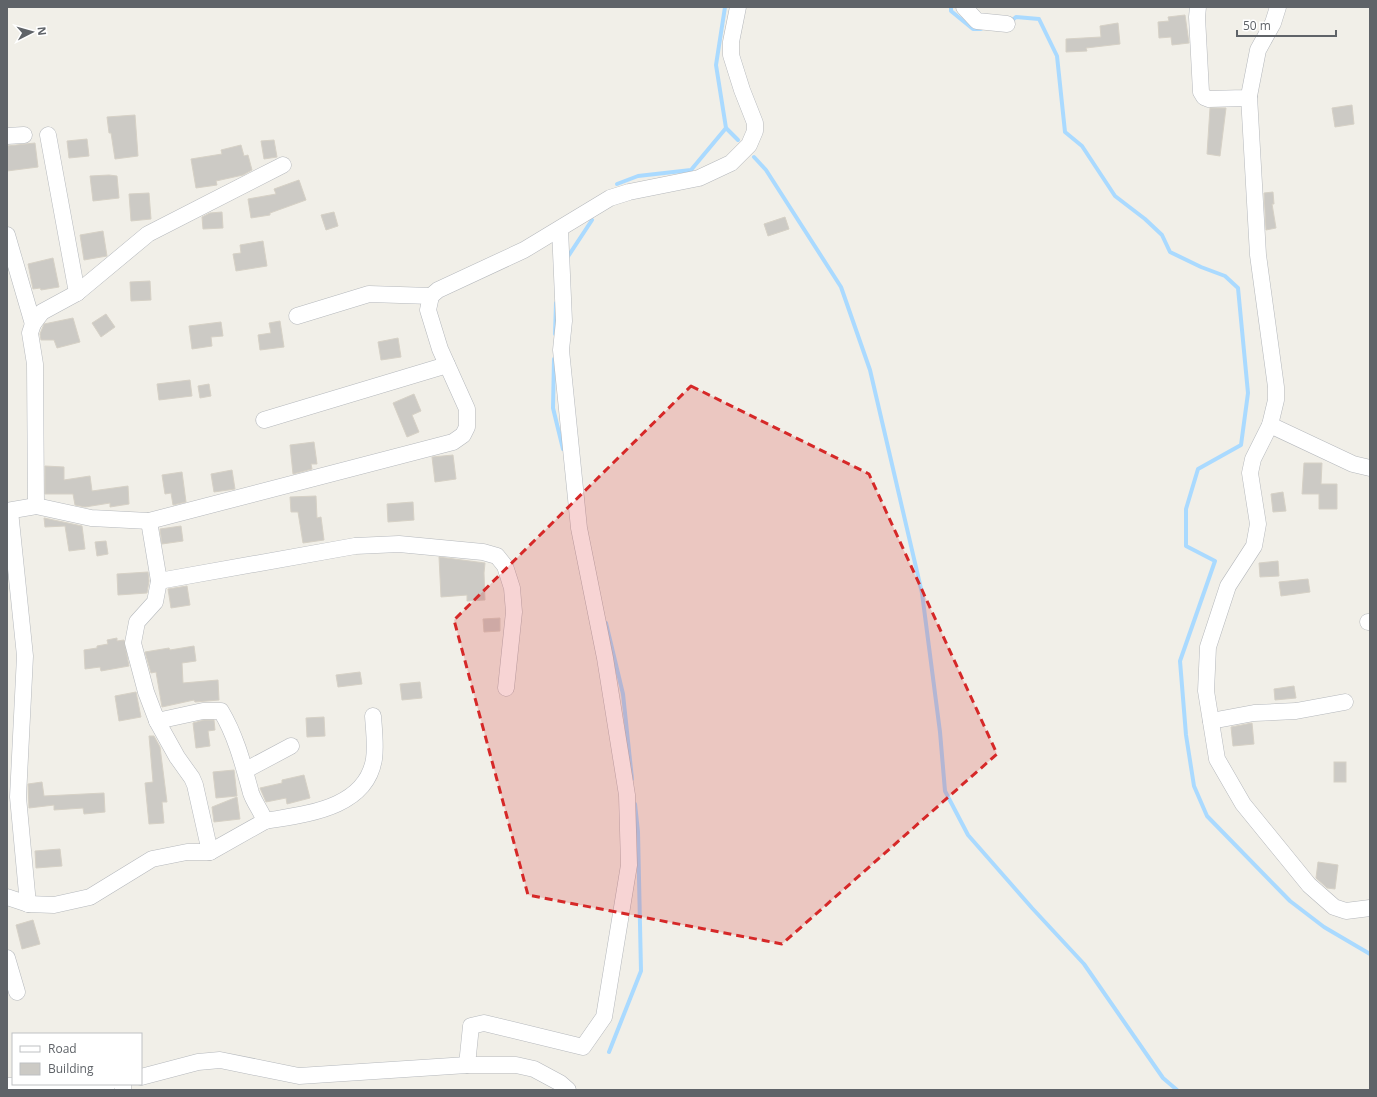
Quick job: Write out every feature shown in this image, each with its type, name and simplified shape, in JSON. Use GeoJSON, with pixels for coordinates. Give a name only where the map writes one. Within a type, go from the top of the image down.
{"type":"FeatureCollection","features":[{"type":"Feature","properties":{"kind":"street"},"geometry":{"type":"LineString","coordinates":[[28,904],[18,797],[25,656],[8,511],[36,506],[91,518],[149,521],[454,442],[464,436],[467,409],[440,349],[428,310],[431,296],[438,290],[524,250],[615,196],[699,178],[723,168],[749,145],[755,131],[755,123],[742,90],[732,55],[731,42],[738,7]]}},
{"type":"Feature","properties":{"kind":"street"},"geometry":{"type":"LineString","coordinates":[[964,7],[977,20],[1007,24]]}},
{"type":"Feature","properties":{"kind":"street"},"geometry":{"type":"LineString","coordinates":[[1198,7],[1197,17],[1201,92],[1204,97],[1209,99],[1244,98],[1249,96]]}},
{"type":"Feature","properties":{"kind":"street"},"geometry":{"type":"LineString","coordinates":[[1278,7],[1273,23],[1258,50],[1249,96],[1258,255],[1276,387],[1276,400],[1270,425],[1253,460],[1250,473],[1258,524],[1254,546],[1228,586],[1208,647],[1206,691],[1217,759],[1243,804],[1309,885],[1334,906],[1346,911],[1370,908]]}},
{"type":"Feature","properties":{"kind":"street"},"geometry":{"type":"LineString","coordinates":[[7,136],[24,135]]}},
{"type":"Feature","properties":{"kind":"street"},"geometry":{"type":"LineString","coordinates":[[48,135],[77,293]]}},
{"type":"Feature","properties":{"kind":"street"},"geometry":{"type":"LineString","coordinates":[[36,506],[35,364],[30,332],[33,324],[42,312],[77,293],[148,234],[283,165]]}},
{"type":"Feature","properties":{"kind":"street"},"geometry":{"type":"LineString","coordinates":[[467,1065],[471,1026],[484,1023],[583,1047],[604,1017],[629,865],[626,787],[605,658],[579,528],[561,350],[564,321],[560,229]]}},
{"type":"Feature","properties":{"kind":"street"},"geometry":{"type":"LineString","coordinates":[[7,235],[33,324]]}},
{"type":"Feature","properties":{"kind":"street"},"geometry":{"type":"LineString","coordinates":[[297,316],[369,294],[431,296]]}},
{"type":"Feature","properties":{"kind":"street"},"geometry":{"type":"LineString","coordinates":[[264,420],[447,365]]}},
{"type":"Feature","properties":{"kind":"street"},"geometry":{"type":"LineString","coordinates":[[1270,425],[1353,464],[1370,468]]}},
{"type":"Feature","properties":{"kind":"street"},"geometry":{"type":"LineString","coordinates":[[149,521],[159,582],[155,602],[137,622],[133,643],[146,692],[157,721],[176,757],[195,785],[210,852]]}},
{"type":"Feature","properties":{"kind":"street"},"geometry":{"type":"LineString","coordinates":[[159,582],[355,546],[399,544],[483,552],[497,556],[505,566],[512,588],[514,612],[506,688]]}},
{"type":"Feature","properties":{"kind":"street"},"geometry":{"type":"LineString","coordinates":[[1211,721],[1254,713],[1296,711],[1345,702]]}},
{"type":"Feature","properties":{"kind":"street"},"geometry":{"type":"LineString","coordinates":[[157,721],[204,711],[221,711],[231,728],[246,770],[252,794],[266,820]]}},
{"type":"Feature","properties":{"kind":"street"},"geometry":{"type":"LineString","coordinates":[[7,897],[28,904],[54,905],[90,897],[152,859],[187,852],[210,852],[266,820],[320,811],[351,796],[367,780],[374,759],[373,716]]}},
{"type":"Feature","properties":{"kind":"street"},"geometry":{"type":"LineString","coordinates":[[246,770],[291,746]]}},
{"type":"Feature","properties":{"kind":"street"},"geometry":{"type":"LineString","coordinates":[[7,958],[17,992]]}},
{"type":"Feature","properties":{"kind":"street"},"geometry":{"type":"LineString","coordinates":[[142,1077],[198,1062],[220,1060],[299,1076],[467,1065],[522,1066],[534,1069],[560,1083],[568,1090]]}},
{"type":"Feature","properties":{"kind":"street"},"geometry":{"type":"LineString","coordinates":[[7,1086],[103,1085]]}},
{"type":"Feature","properties":{"kind":"highlighted area"},"geometry":{"type":"Polygon","coordinates":[[[691,386],[869,474],[997,754],[782,944],[528,895],[454,620],[691,386]]]}},
{"type":"Feature","properties":{"kind":"building"},"geometry":{"type":"Polygon","coordinates":[[[1185,15],[1189,43],[1172,45],[1171,37],[1159,38],[1158,22],[1169,21],[1168,17],[1185,15]]]}},
{"type":"Feature","properties":{"kind":"building"},"geometry":{"type":"Polygon","coordinates":[[[1118,23],[1120,44],[1086,48],[1087,51],[1066,52],[1066,39],[1101,37],[1100,26],[1118,23]]]}},
{"type":"Feature","properties":{"kind":"building"},"geometry":{"type":"Polygon","coordinates":[[[1352,105],[1354,124],[1335,127],[1332,108],[1352,105]]]}},
{"type":"Feature","properties":{"kind":"building"},"geometry":{"type":"Polygon","coordinates":[[[1210,108],[1226,108],[1220,156],[1207,154],[1210,108]]]}},
{"type":"Feature","properties":{"kind":"building"},"geometry":{"type":"Polygon","coordinates":[[[135,115],[138,156],[115,159],[107,117],[135,115]]]}},
{"type":"Feature","properties":{"kind":"building"},"geometry":{"type":"Polygon","coordinates":[[[87,139],[89,156],[69,158],[67,141],[87,139]]]}},
{"type":"Feature","properties":{"kind":"building"},"geometry":{"type":"Polygon","coordinates":[[[274,140],[277,157],[264,159],[261,141],[274,140]]]}},
{"type":"Feature","properties":{"kind":"building"},"geometry":{"type":"Polygon","coordinates":[[[35,143],[38,167],[7,171],[7,146],[35,143]]]}},
{"type":"Feature","properties":{"kind":"building"},"geometry":{"type":"Polygon","coordinates":[[[241,145],[244,156],[248,155],[252,170],[243,175],[216,181],[217,185],[196,188],[191,159],[222,154],[221,150],[241,145]]]}},
{"type":"Feature","properties":{"kind":"building"},"geometry":{"type":"Polygon","coordinates":[[[90,176],[117,176],[119,198],[93,201],[90,176]]]}},
{"type":"Feature","properties":{"kind":"building"},"geometry":{"type":"Polygon","coordinates":[[[299,180],[306,200],[270,213],[270,215],[251,218],[248,199],[276,194],[274,189],[299,180]]]}},
{"type":"Feature","properties":{"kind":"building"},"geometry":{"type":"Polygon","coordinates":[[[1273,192],[1274,204],[1272,204],[1276,228],[1266,230],[1264,193],[1273,192]]]}},
{"type":"Feature","properties":{"kind":"building"},"geometry":{"type":"Polygon","coordinates":[[[149,193],[151,219],[131,221],[129,194],[149,193]]]}},
{"type":"Feature","properties":{"kind":"building"},"geometry":{"type":"Polygon","coordinates":[[[222,212],[223,228],[203,229],[202,217],[210,213],[222,212]]]}},
{"type":"Feature","properties":{"kind":"building"},"geometry":{"type":"Polygon","coordinates":[[[334,212],[338,226],[326,230],[321,215],[334,212]]]}},
{"type":"Feature","properties":{"kind":"building"},"geometry":{"type":"Polygon","coordinates":[[[785,217],[789,229],[768,236],[764,224],[785,217]]]}},
{"type":"Feature","properties":{"kind":"building"},"geometry":{"type":"Polygon","coordinates":[[[103,231],[107,256],[84,260],[80,235],[103,231]]]}},
{"type":"Feature","properties":{"kind":"building"},"geometry":{"type":"Polygon","coordinates":[[[263,241],[267,266],[236,271],[233,254],[241,253],[240,245],[263,241]]]}},
{"type":"Feature","properties":{"kind":"building"},"geometry":{"type":"Polygon","coordinates":[[[53,258],[59,287],[41,290],[40,288],[33,289],[28,264],[53,258]]]}},
{"type":"Feature","properties":{"kind":"building"},"geometry":{"type":"Polygon","coordinates":[[[150,281],[151,300],[131,301],[130,282],[150,281]]]}},
{"type":"Feature","properties":{"kind":"building"},"geometry":{"type":"Polygon","coordinates":[[[106,314],[115,327],[101,337],[92,323],[106,314]]]}},
{"type":"Feature","properties":{"kind":"building"},"geometry":{"type":"Polygon","coordinates":[[[73,318],[80,342],[57,348],[54,340],[41,340],[40,334],[44,324],[73,318]]]}},
{"type":"Feature","properties":{"kind":"building"},"geometry":{"type":"Polygon","coordinates":[[[280,321],[284,347],[260,350],[258,335],[271,333],[269,323],[280,321]]]}},
{"type":"Feature","properties":{"kind":"building"},"geometry":{"type":"Polygon","coordinates":[[[221,322],[223,336],[211,337],[212,346],[192,349],[189,326],[221,322]]]}},
{"type":"Feature","properties":{"kind":"building"},"geometry":{"type":"Polygon","coordinates":[[[398,338],[401,357],[381,360],[378,342],[398,338]]]}},
{"type":"Feature","properties":{"kind":"building"},"geometry":{"type":"Polygon","coordinates":[[[190,380],[192,396],[159,400],[157,384],[190,380]]]}},
{"type":"Feature","properties":{"kind":"building"},"geometry":{"type":"Polygon","coordinates":[[[209,384],[211,396],[200,398],[198,386],[209,384]]]}},
{"type":"Feature","properties":{"kind":"building"},"geometry":{"type":"Polygon","coordinates":[[[414,394],[421,411],[412,415],[419,432],[407,437],[393,403],[414,394]]]}},
{"type":"Feature","properties":{"kind":"building"},"geometry":{"type":"Polygon","coordinates":[[[314,442],[317,464],[311,464],[312,469],[293,474],[290,445],[314,442]]]}},
{"type":"Feature","properties":{"kind":"building"},"geometry":{"type":"Polygon","coordinates":[[[453,455],[456,479],[435,482],[432,457],[453,455]]]}},
{"type":"Feature","properties":{"kind":"building"},"geometry":{"type":"Polygon","coordinates":[[[1304,463],[1322,463],[1321,484],[1337,484],[1337,509],[1319,509],[1319,494],[1302,494],[1304,463]]]}},
{"type":"Feature","properties":{"kind":"building"},"geometry":{"type":"Polygon","coordinates":[[[45,466],[64,467],[64,480],[90,476],[92,491],[128,486],[129,504],[110,507],[110,503],[85,507],[75,505],[73,494],[45,494],[45,466]]]}},
{"type":"Feature","properties":{"kind":"building"},"geometry":{"type":"Polygon","coordinates":[[[232,470],[235,489],[214,492],[211,474],[232,470]]]}},
{"type":"Feature","properties":{"kind":"building"},"geometry":{"type":"Polygon","coordinates":[[[182,472],[186,502],[173,505],[171,493],[165,494],[162,475],[182,472]]]}},
{"type":"Feature","properties":{"kind":"building"},"geometry":{"type":"Polygon","coordinates":[[[1283,492],[1286,511],[1273,512],[1271,494],[1283,492]]]}},
{"type":"Feature","properties":{"kind":"building"},"geometry":{"type":"Polygon","coordinates":[[[316,496],[317,518],[321,517],[324,540],[303,543],[298,512],[291,512],[290,497],[316,496]]]}},
{"type":"Feature","properties":{"kind":"building"},"geometry":{"type":"Polygon","coordinates":[[[413,502],[414,520],[388,522],[387,504],[413,502]]]}},
{"type":"Feature","properties":{"kind":"building"},"geometry":{"type":"Polygon","coordinates":[[[44,518],[82,526],[85,549],[69,551],[65,526],[45,527],[44,518]]]}},
{"type":"Feature","properties":{"kind":"building"},"geometry":{"type":"Polygon","coordinates":[[[181,526],[183,541],[162,544],[160,529],[181,526]]]}},
{"type":"Feature","properties":{"kind":"building"},"geometry":{"type":"Polygon","coordinates":[[[106,541],[108,554],[97,556],[95,542],[106,541]]]}},
{"type":"Feature","properties":{"kind":"building"},"geometry":{"type":"Polygon","coordinates":[[[439,557],[485,563],[485,600],[467,601],[467,595],[441,597],[439,557]]]}},
{"type":"Feature","properties":{"kind":"building"},"geometry":{"type":"Polygon","coordinates":[[[1278,561],[1279,576],[1260,577],[1259,563],[1278,561]]]}},
{"type":"Feature","properties":{"kind":"building"},"geometry":{"type":"Polygon","coordinates":[[[148,572],[149,581],[147,593],[118,595],[117,574],[148,572]]]}},
{"type":"Feature","properties":{"kind":"building"},"geometry":{"type":"Polygon","coordinates":[[[1308,579],[1310,592],[1281,596],[1279,582],[1308,579]]]}},
{"type":"Feature","properties":{"kind":"building"},"geometry":{"type":"Polygon","coordinates":[[[187,586],[190,605],[171,608],[168,589],[187,586]]]}},
{"type":"Feature","properties":{"kind":"building"},"geometry":{"type":"Polygon","coordinates":[[[500,618],[500,631],[484,632],[483,619],[500,618]]]}},
{"type":"Feature","properties":{"kind":"building"},"geometry":{"type":"Polygon","coordinates":[[[117,638],[117,641],[124,640],[129,666],[101,671],[100,667],[85,669],[84,650],[97,648],[97,646],[108,644],[107,640],[117,638]]]}},
{"type":"Feature","properties":{"kind":"building"},"geometry":{"type":"Polygon","coordinates":[[[194,646],[196,661],[182,663],[183,683],[218,680],[219,700],[195,702],[194,700],[162,707],[156,672],[151,673],[145,652],[194,646]]]}},
{"type":"Feature","properties":{"kind":"building"},"geometry":{"type":"Polygon","coordinates":[[[360,672],[362,684],[338,687],[336,675],[360,672]]]}},
{"type":"Feature","properties":{"kind":"building"},"geometry":{"type":"Polygon","coordinates":[[[420,682],[422,698],[402,700],[400,684],[420,682]]]}},
{"type":"Feature","properties":{"kind":"building"},"geometry":{"type":"Polygon","coordinates":[[[1294,686],[1296,698],[1275,700],[1274,689],[1294,686]]]}},
{"type":"Feature","properties":{"kind":"building"},"geometry":{"type":"Polygon","coordinates":[[[136,692],[141,717],[119,721],[115,696],[136,692]]]}},
{"type":"Feature","properties":{"kind":"building"},"geometry":{"type":"Polygon","coordinates":[[[324,717],[325,736],[307,737],[306,718],[324,717]]]}},
{"type":"Feature","properties":{"kind":"building"},"geometry":{"type":"Polygon","coordinates":[[[204,720],[214,720],[215,730],[208,731],[210,746],[196,748],[193,723],[204,720]]]}},
{"type":"Feature","properties":{"kind":"building"},"geometry":{"type":"Polygon","coordinates":[[[1252,723],[1254,744],[1233,746],[1231,727],[1252,723]]]}},
{"type":"Feature","properties":{"kind":"building"},"geometry":{"type":"Polygon","coordinates":[[[149,736],[154,736],[160,747],[167,802],[162,802],[164,823],[149,824],[145,783],[153,782],[149,736]]]}},
{"type":"Feature","properties":{"kind":"building"},"geometry":{"type":"Polygon","coordinates":[[[1334,762],[1346,762],[1346,782],[1334,782],[1334,762]]]}},
{"type":"Feature","properties":{"kind":"building"},"geometry":{"type":"Polygon","coordinates":[[[234,770],[237,796],[216,798],[213,772],[234,770]]]}},
{"type":"Feature","properties":{"kind":"building"},"geometry":{"type":"Polygon","coordinates":[[[304,775],[310,798],[287,804],[286,798],[266,802],[260,788],[282,783],[282,780],[304,775]]]}},
{"type":"Feature","properties":{"kind":"building"},"geometry":{"type":"Polygon","coordinates":[[[42,782],[44,796],[104,793],[105,812],[84,814],[83,808],[54,810],[54,805],[29,808],[28,784],[42,782]]]}},
{"type":"Feature","properties":{"kind":"building"},"geometry":{"type":"Polygon","coordinates":[[[237,797],[240,819],[214,822],[212,807],[237,797]]]}},
{"type":"Feature","properties":{"kind":"building"},"geometry":{"type":"Polygon","coordinates":[[[60,849],[62,866],[36,868],[35,851],[60,849]]]}},
{"type":"Feature","properties":{"kind":"building"},"geometry":{"type":"Polygon","coordinates":[[[1318,862],[1338,865],[1335,889],[1327,888],[1316,878],[1318,862]]]}},
{"type":"Feature","properties":{"kind":"building"},"geometry":{"type":"Polygon","coordinates":[[[33,920],[40,944],[22,949],[16,925],[33,920]]]}},
{"type":"Feature","properties":{"kind":"waterway"},"geometry":{"type":"LineString","coordinates":[[725,7],[716,65],[726,128],[738,140]]}},
{"type":"Feature","properties":{"kind":"waterway"},"geometry":{"type":"LineString","coordinates":[[951,7],[951,11],[973,29],[981,29]]}},
{"type":"Feature","properties":{"kind":"waterway"},"geometry":{"type":"LineString","coordinates":[[1010,22],[1016,17],[1039,19],[1057,56],[1065,132],[1082,146],[1115,196],[1145,219],[1162,235],[1170,252],[1201,267],[1225,276],[1238,288],[1248,393],[1241,445],[1198,469],[1186,509],[1186,546],[1215,561],[1180,661],[1186,735],[1194,786],[1207,816],[1290,901],[1324,927],[1370,954]]}},
{"type":"Feature","properties":{"kind":"waterway"},"geometry":{"type":"LineString","coordinates":[[617,184],[638,176],[691,170],[726,128]]}},
{"type":"Feature","properties":{"kind":"waterway"},"geometry":{"type":"LineString","coordinates":[[754,157],[766,170],[841,287],[870,370],[922,593],[940,732],[945,791],[968,835],[1032,908],[1084,964],[1163,1078],[1177,1090]]}},
{"type":"Feature","properties":{"kind":"waterway"},"geometry":{"type":"LineString","coordinates":[[567,258],[592,220]]}},
{"type":"Feature","properties":{"kind":"waterway"},"geometry":{"type":"LineString","coordinates":[[555,334],[556,303]]}},
{"type":"Feature","properties":{"kind":"waterway"},"geometry":{"type":"LineString","coordinates":[[554,359],[553,408],[563,449]]}},
{"type":"Feature","properties":{"kind":"waterway"},"geometry":{"type":"LineString","coordinates":[[606,623],[623,694],[632,779]]}},
{"type":"Feature","properties":{"kind":"waterway"},"geometry":{"type":"LineString","coordinates":[[609,1052],[641,971],[638,832],[635,804]]}}]}
